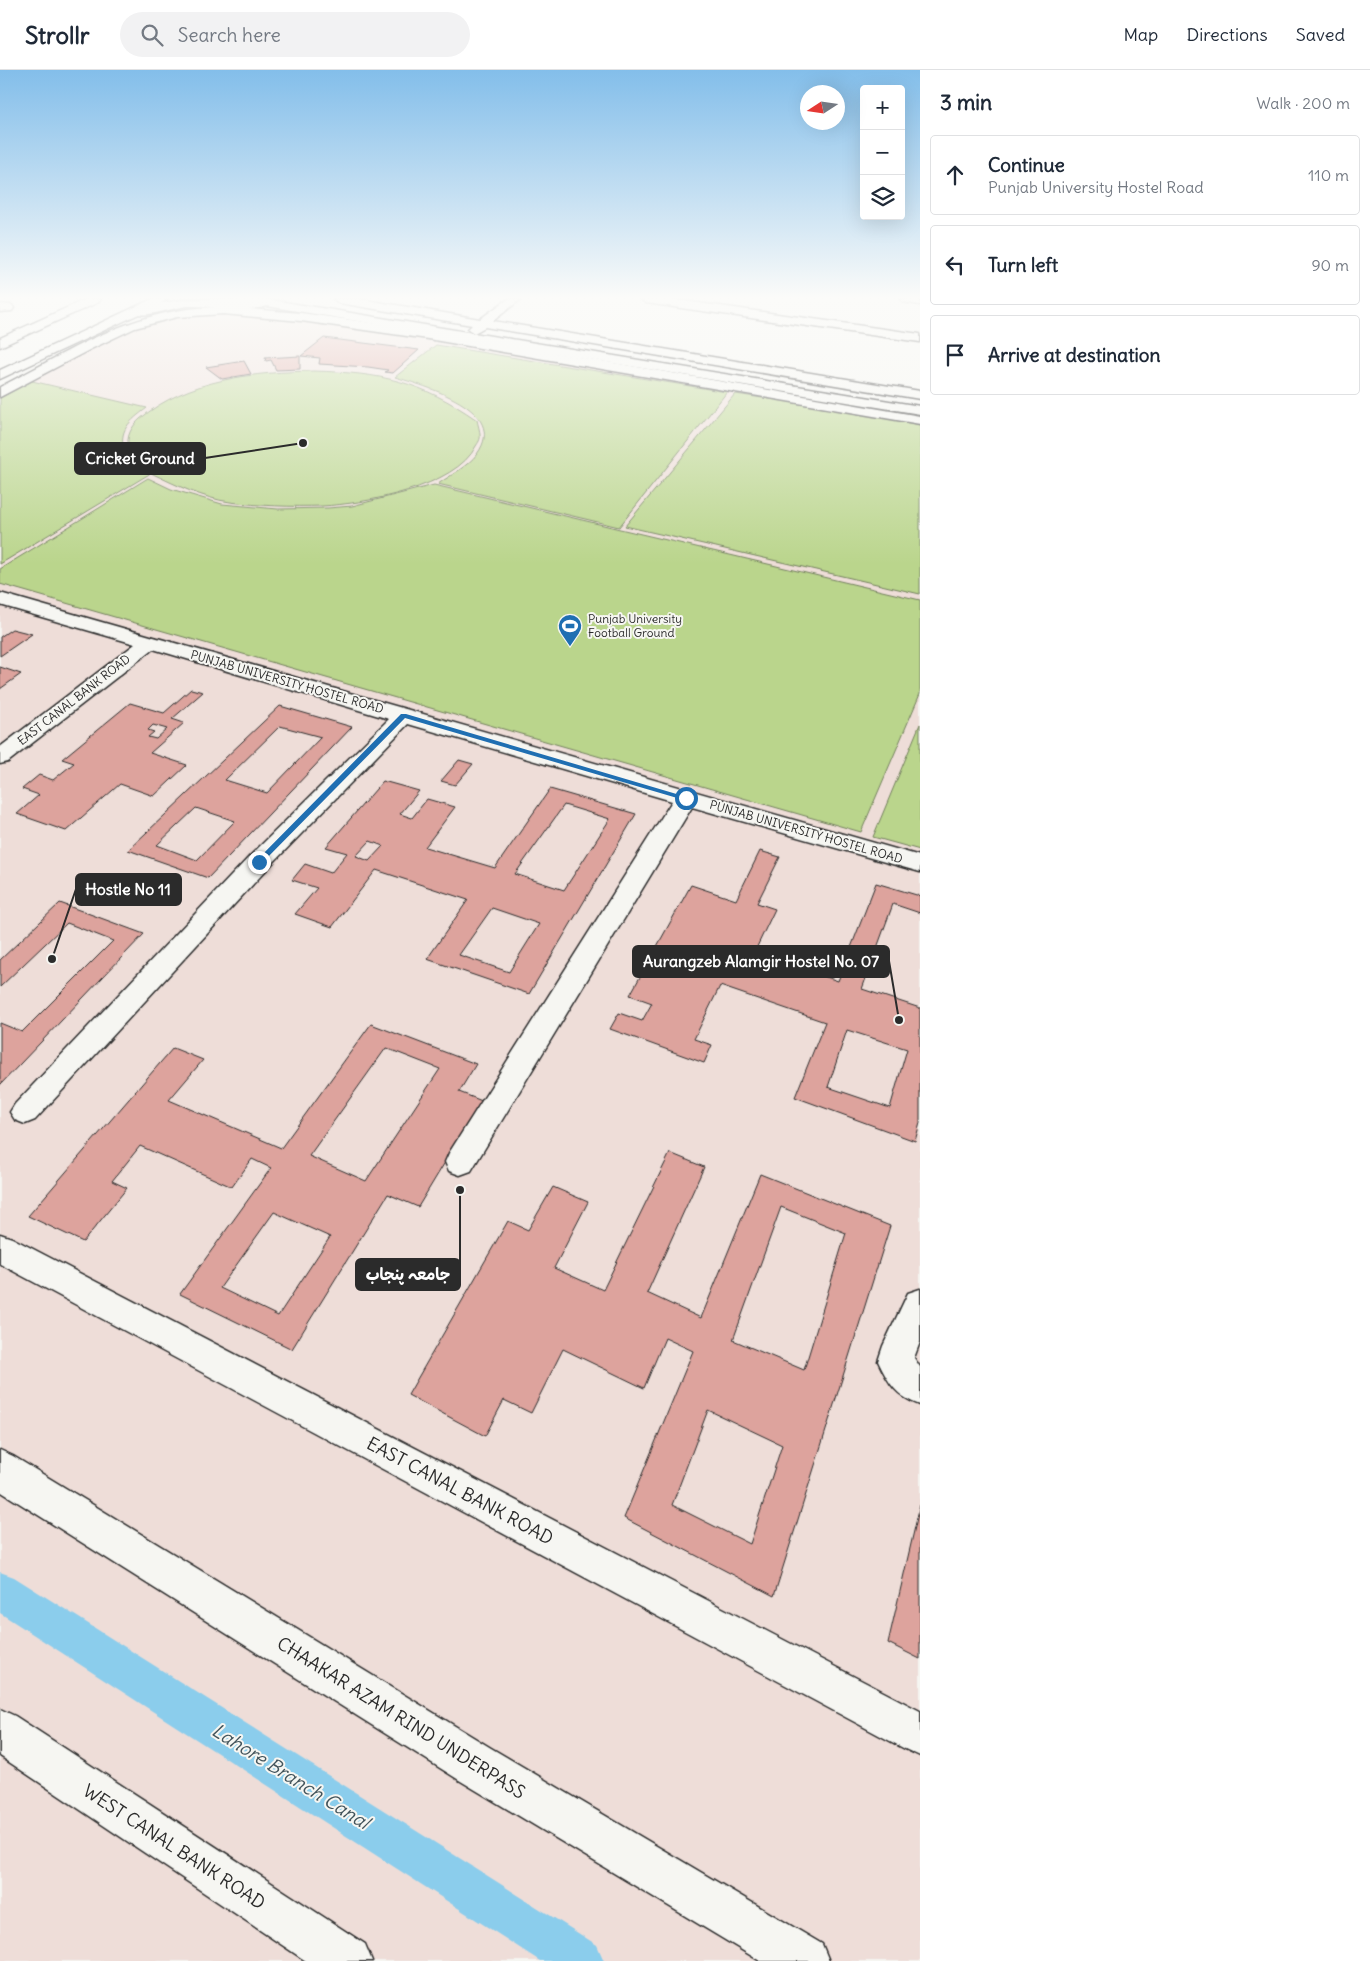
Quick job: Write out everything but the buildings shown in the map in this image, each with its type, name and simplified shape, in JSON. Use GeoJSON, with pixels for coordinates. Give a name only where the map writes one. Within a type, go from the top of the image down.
{"type":"FeatureCollection","features":[{"type":"Feature","properties":{"kind":"main road"},"geometry":{"type":"LineString","coordinates":[[730,387],[920,420]]}},
{"type":"Feature","properties":{"kind":"main road"},"geometry":{"type":"LineString","coordinates":[[788,387],[920,410]]}},
{"type":"Feature","properties":{"kind":"main road"},"geometry":{"type":"LineString","coordinates":[[853,387],[912,397],[920,405]]}},
{"type":"Feature","properties":{"kind":"main road","name":"PUNJAB UNIVERSITY HOSTEL ROAD"},"geometry":{"type":"LineString","coordinates":[[0,599],[920,864]]}},
{"type":"Feature","properties":{"kind":"main road","name":"EAST CANAL BANK ROAD"},"geometry":{"type":"LineString","coordinates":[[0,757],[149,643]]}},
{"type":"Feature","properties":{"kind":"main road"},"geometry":{"type":"LineString","coordinates":[[25,1112],[259,862],[404,716]]}},
{"type":"Feature","properties":{"kind":"main road"},"geometry":{"type":"LineString","coordinates":[[460,1162],[686,798]]}},
{"type":"Feature","properties":{"kind":"main road","name":"EAST CANAL BANK ROAD"},"geometry":{"type":"LineString","coordinates":[[0,1248],[920,1734]]}},
{"type":"Feature","properties":{"kind":"main road"},"geometry":{"type":"LineString","coordinates":[[919,1315],[900,1344],[896,1361],[908,1380],[920,1388]]}},
{"type":"Feature","properties":{"kind":"main road","name":"CHAAKAR AZAM RIND UNDERPASS"},"geometry":{"type":"LineString","coordinates":[[0,1469],[475,1764],[805,1961]]}},
{"type":"Feature","properties":{"kind":"main road","name":"WEST CANAL BANK ROAD"},"geometry":{"type":"LineString","coordinates":[[0,1731],[348,1961]]}},
{"type":"Feature","properties":{"kind":"shaded area"},"geometry":{"type":"Polygon","coordinates":[[[716,387],[920,420],[920,1961],[0,1961],[0,388],[716,387]]]}},
{"type":"Feature","properties":{"kind":"green space"},"geometry":{"type":"Polygon","coordinates":[[[20,387],[59,387],[147,408],[130,422],[124,432],[123,445],[131,464],[148,472],[129,449],[128,440],[130,432],[140,419],[158,405],[197,387],[416,387],[437,396],[477,420],[480,438],[465,460],[449,472],[430,482],[384,497],[340,505],[287,506],[230,502],[199,494],[151,473],[0,564],[0,398],[20,387]]]}},
{"type":"Feature","properties":{"kind":"green space"},"geometry":{"type":"Polygon","coordinates":[[[428,387],[698,387],[727,392],[619,527],[438,484],[459,470],[477,454],[484,438],[482,424],[473,412],[442,393],[428,387]]]}},
{"type":"Feature","properties":{"kind":"green space"},"geometry":{"type":"Polygon","coordinates":[[[735,394],[920,421],[920,594],[625,526],[735,394]]]}},
{"type":"Feature","properties":{"kind":"green space","name":"Punjab University Football Ground"},"geometry":{"type":"Polygon","coordinates":[[[148,478],[171,489],[222,504],[278,509],[352,506],[434,485],[920,600],[920,694],[861,832],[0,584],[0,569],[148,478]]]}},
{"type":"Feature","properties":{"kind":"green space"},"geometry":{"type":"Polygon","coordinates":[[[920,724],[920,850],[873,837],[920,724]]]}},
{"type":"Feature","properties":{"kind":"waterway","name":"Lahore Branch Canal"},"geometry":{"type":"LineString","coordinates":[[0,1591],[581,1961]]}},
{"type":"Feature","properties":{"kind":"place","name":"Cricket Ground"},"geometry":{"type":"Point","coordinates":[303,443]}},
{"type":"Feature","properties":{"kind":"place","name":"Punjab University Football Ground"},"geometry":{"type":"Point","coordinates":[570,647]}},
{"type":"Feature","properties":{"kind":"place","name":"Hostle No 11"},"geometry":{"type":"Point","coordinates":[52,959]}},
{"type":"Feature","properties":{"kind":"place","name":"Aurangzeb Alamgir Hostel No. 07"},"geometry":{"type":"Point","coordinates":[899,1020]}},
{"type":"Feature","properties":{"kind":"place","name":"جامعہ پنجاب"},"geometry":{"type":"Point","coordinates":[460,1190]}},
{"type":"Feature","properties":{"kind":"route"},"geometry":{"type":"LineString","coordinates":[[259,862],[404,716],[686,798]]}}]}
